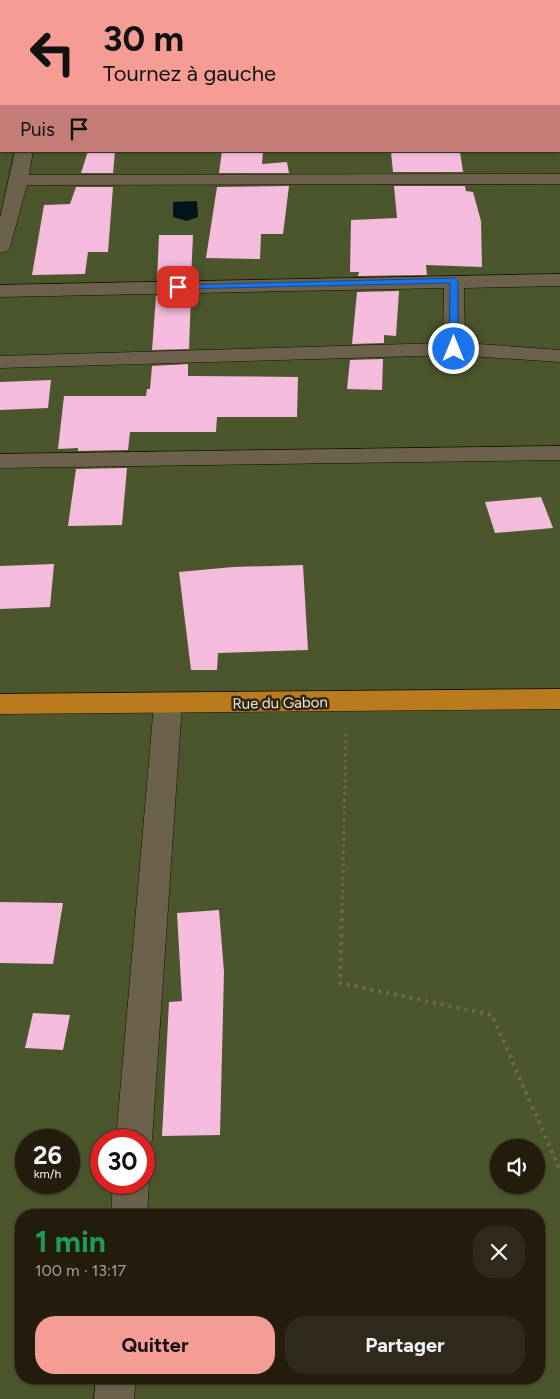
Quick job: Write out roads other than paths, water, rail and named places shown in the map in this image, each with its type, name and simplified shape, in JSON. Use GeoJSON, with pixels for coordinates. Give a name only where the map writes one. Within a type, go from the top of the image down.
{"type":"FeatureCollection","features":[{"type":"Feature","properties":{"kind":"highway","name":"Rue du Gabon"},"geometry":{"type":"LineString","coordinates":[[0,704],[560,699]]}},
{"type":"Feature","properties":{"kind":"street"},"geometry":{"type":"LineString","coordinates":[[0,247],[7,200],[19,180],[24,152]]}},
{"type":"Feature","properties":{"kind":"street"},"geometry":{"type":"LineString","coordinates":[[19,180],[560,179]]}},
{"type":"Feature","properties":{"kind":"street"},"geometry":{"type":"LineString","coordinates":[[0,291],[560,280]]}},
{"type":"Feature","properties":{"kind":"street"},"geometry":{"type":"LineString","coordinates":[[454,281],[454,349]]}},
{"type":"Feature","properties":{"kind":"street"},"geometry":{"type":"LineString","coordinates":[[0,362],[454,349],[560,356]]}},
{"type":"Feature","properties":{"kind":"street"},"geometry":{"type":"LineString","coordinates":[[0,460],[560,453]]}},
{"type":"Feature","properties":{"kind":"street"},"geometry":{"type":"LineString","coordinates":[[135,1129],[168,704]]}},
{"type":"Feature","properties":{"kind":"street"},"geometry":{"type":"LineString","coordinates":[[129,1209],[130,1194]]}},
{"type":"Feature","properties":{"kind":"street"},"geometry":{"type":"LineString","coordinates":[[114,1399],[115,1384]]}}]}
